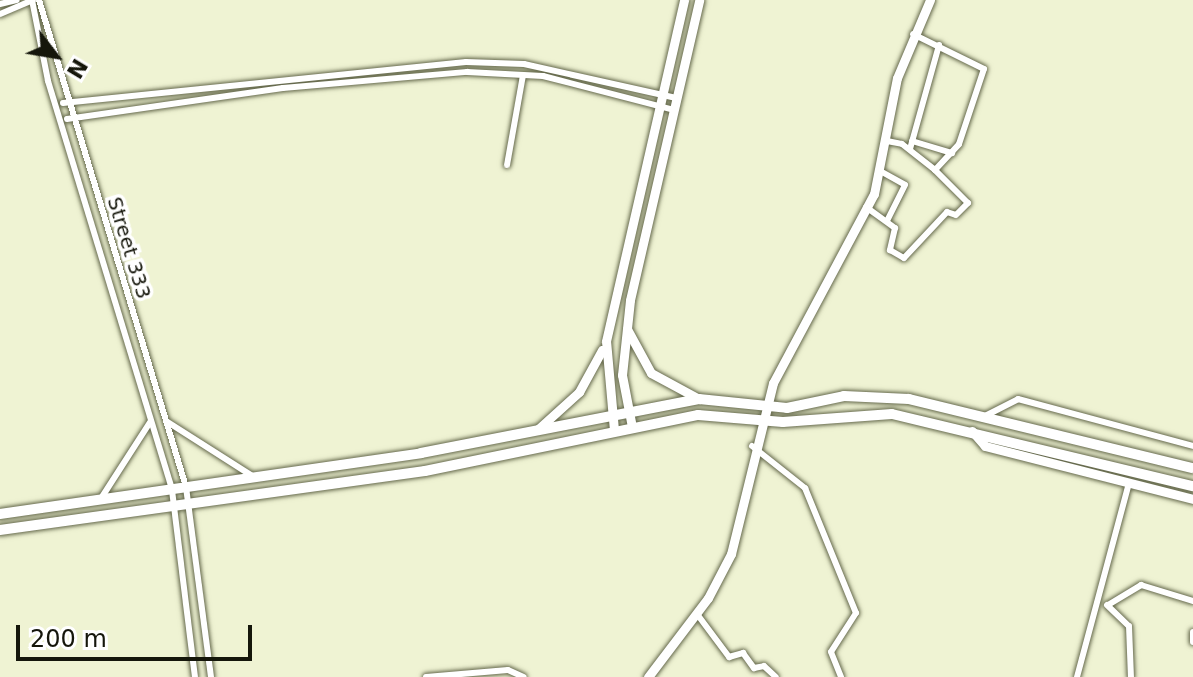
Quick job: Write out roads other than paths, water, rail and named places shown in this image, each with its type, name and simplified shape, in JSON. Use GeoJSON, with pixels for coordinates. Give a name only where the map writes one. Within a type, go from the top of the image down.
{"type":"FeatureCollection","features":[{"type":"Feature","properties":{"kind":"main road"},"geometry":{"type":"LineString","coordinates":[[0,514],[257,478],[699,399],[767,407],[886,396],[985,416],[1193,468]]}},
{"type":"Feature","properties":{"kind":"main road"},"geometry":{"type":"LineString","coordinates":[[0,530],[425,471],[698,415],[763,420],[892,414],[1193,486]]}},
{"type":"Feature","properties":{"kind":"street"},"geometry":{"type":"LineString","coordinates":[[0,4],[17,0]]}},
{"type":"Feature","properties":{"kind":"street"},"geometry":{"type":"LineString","coordinates":[[0,14],[31,0]]}},
{"type":"Feature","properties":{"kind":"street","name":"Street 333"},"geometry":{"type":"LineString","coordinates":[[31,0],[60,120],[172,490],[195,677]]}},
{"type":"Feature","properties":{"kind":"street","name":"Street 333"},"geometry":{"type":"LineString","coordinates":[[39,0],[66,102],[186,487],[211,677]]}},
{"type":"Feature","properties":{"kind":"street"},"geometry":{"type":"LineString","coordinates":[[537,430],[579,392],[606,341],[684,0]]}},
{"type":"Feature","properties":{"kind":"street"},"geometry":{"type":"LineString","coordinates":[[632,427],[622,375],[627,329],[699,0]]}},
{"type":"Feature","properties":{"kind":"street"},"geometry":{"type":"LineString","coordinates":[[654,675],[697,614],[737,538],[752,446],[800,321],[866,207],[882,172],[913,34],[930,0]]}},
{"type":"Feature","properties":{"kind":"street"},"geometry":{"type":"LineString","coordinates":[[913,34],[984,67],[952,153],[935,170]]}},
{"type":"Feature","properties":{"kind":"street"},"geometry":{"type":"LineString","coordinates":[[911,145],[939,45]]}},
{"type":"Feature","properties":{"kind":"street"},"geometry":{"type":"LineString","coordinates":[[56,105],[466,62],[524,64],[676,98]]}},
{"type":"Feature","properties":{"kind":"street"},"geometry":{"type":"LineString","coordinates":[[60,120],[298,86],[467,72],[523,75],[674,110]]}},
{"type":"Feature","properties":{"kind":"street"},"geometry":{"type":"LineString","coordinates":[[507,165],[523,75]]}},
{"type":"Feature","properties":{"kind":"street"},"geometry":{"type":"LineString","coordinates":[[887,141],[952,153]]}},
{"type":"Feature","properties":{"kind":"street"},"geometry":{"type":"LineString","coordinates":[[866,207],[896,230],[892,241],[899,259],[947,212],[956,215],[968,203],[911,145]]}},
{"type":"Feature","properties":{"kind":"street"},"geometry":{"type":"LineString","coordinates":[[882,172],[905,187],[887,221]]}},
{"type":"Feature","properties":{"kind":"street"},"geometry":{"type":"LineString","coordinates":[[892,241],[909,252]]}},
{"type":"Feature","properties":{"kind":"street"},"geometry":{"type":"LineString","coordinates":[[627,329],[651,373],[699,399]]}},
{"type":"Feature","properties":{"kind":"street"},"geometry":{"type":"LineString","coordinates":[[606,341],[614,430]]}},
{"type":"Feature","properties":{"kind":"street"},"geometry":{"type":"LineString","coordinates":[[985,416],[1018,399],[1193,446]]}},
{"type":"Feature","properties":{"kind":"street"},"geometry":{"type":"LineString","coordinates":[[100,500],[151,421]]}},
{"type":"Feature","properties":{"kind":"street"},"geometry":{"type":"LineString","coordinates":[[166,421],[257,478]]}},
{"type":"Feature","properties":{"kind":"street"},"geometry":{"type":"LineString","coordinates":[[972,431],[985,446],[1193,499]]}},
{"type":"Feature","properties":{"kind":"street"},"geometry":{"type":"LineString","coordinates":[[752,446],[805,488],[856,613],[831,652],[841,677]]}},
{"type":"Feature","properties":{"kind":"street"},"geometry":{"type":"LineString","coordinates":[[1077,677],[1129,483]]}},
{"type":"Feature","properties":{"kind":"street"},"geometry":{"type":"LineString","coordinates":[[1108,605],[1141,585],[1193,601]]}},
{"type":"Feature","properties":{"kind":"street"},"geometry":{"type":"LineString","coordinates":[[1098,598],[1129,626],[1131,677]]}},
{"type":"Feature","properties":{"kind":"street"},"geometry":{"type":"LineString","coordinates":[[697,614],[730,659],[743,653],[754,668],[764,666],[776,677]]}},
{"type":"Feature","properties":{"kind":"street"},"geometry":{"type":"LineString","coordinates":[[1193,632],[1193,642]]}},
{"type":"Feature","properties":{"kind":"street"},"geometry":{"type":"LineString","coordinates":[[426,677],[499,670],[524,677]]}}]}
